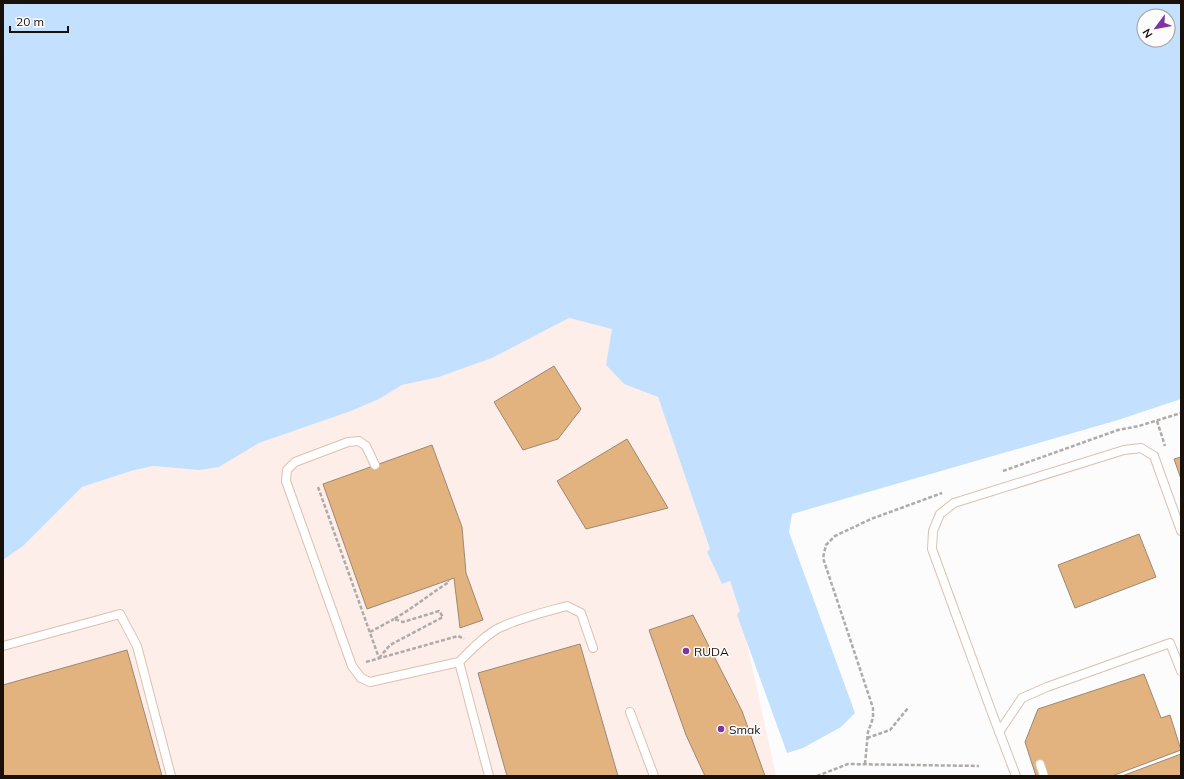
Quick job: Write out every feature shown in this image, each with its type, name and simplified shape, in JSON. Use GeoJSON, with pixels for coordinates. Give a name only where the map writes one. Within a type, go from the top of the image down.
{"type":"FeatureCollection","features":[{"type":"Feature","properties":{"kind":"lane"},"geometry":{"type":"LineString","coordinates":[[375,465],[366,446],[359,441],[348,442],[295,462],[287,470],[286,480],[352,666],[361,678],[370,682],[459,662],[475,645],[499,628],[532,616],[567,606],[581,613],[593,648]]}},
{"type":"Feature","properties":{"kind":"lane"},"geometry":{"type":"LineString","coordinates":[[1016,776],[932,549],[933,531],[940,514],[954,503],[1124,450],[1141,448],[1154,456],[1181,531]]}},
{"type":"Feature","properties":{"kind":"lane"},"geometry":{"type":"LineString","coordinates":[[3,646],[120,614],[137,646],[172,776]]}},
{"type":"Feature","properties":{"kind":"lane"},"geometry":{"type":"LineString","coordinates":[[999,732],[1022,698],[1047,687],[1170,643],[1181,671]]}},
{"type":"Feature","properties":{"kind":"lane"},"geometry":{"type":"LineString","coordinates":[[459,662],[489,776]]}},
{"type":"Feature","properties":{"kind":"lane"},"geometry":{"type":"LineString","coordinates":[[630,712],[654,776]]}},
{"type":"Feature","properties":{"kind":"lane"},"geometry":{"type":"LineString","coordinates":[[1040,764],[1044,776]]}},
{"type":"Feature","properties":{"kind":"path"},"geometry":{"type":"LineString","coordinates":[[1156,421],[1166,451]]}},
{"type":"Feature","properties":{"kind":"path"},"geometry":{"type":"LineString","coordinates":[[318,487],[379,658]]}},
{"type":"Feature","properties":{"kind":"path"},"geometry":{"type":"LineString","coordinates":[[370,632],[412,609],[426,597],[449,582],[448,580]]}},
{"type":"Feature","properties":{"kind":"path"},"geometry":{"type":"LineString","coordinates":[[379,658],[390,645],[443,617],[439,611],[402,622],[394,619]]}},
{"type":"Feature","properties":{"kind":"path"},"geometry":{"type":"LineString","coordinates":[[352,666],[458,636],[475,645]]}},
{"type":"Feature","properties":{"kind":"path"},"geometry":{"type":"LineString","coordinates":[[867,738],[890,730],[908,708]]}},
{"type":"Feature","properties":{"kind":"path"},"geometry":{"type":"LineString","coordinates":[[817,776],[848,764],[979,766]]}},
{"type":"Feature","properties":{"kind":"shaded area"},"geometry":{"type":"Polygon","coordinates":[[[569,318],[613,329],[606,365],[624,384],[658,397],[722,584],[730,581],[740,611],[776,776],[3,776],[3,560],[23,546],[82,487],[131,471],[153,466],[199,470],[219,467],[259,443],[351,411],[379,399],[402,385],[439,377],[492,358],[569,318]]]}},
{"type":"Feature","properties":{"kind":"water"},"geometry":{"type":"Polygon","coordinates":[[[3,3],[1181,3],[1181,399],[1118,420],[792,514],[789,532],[855,713],[841,727],[803,748],[787,753],[737,615],[740,611],[730,581],[722,584],[707,552],[710,549],[658,397],[624,384],[606,365],[612,329],[569,318],[492,358],[439,377],[402,385],[379,399],[351,411],[259,443],[219,467],[199,470],[153,466],[131,471],[82,487],[23,546],[3,560],[3,3]]]}},
{"type":"Feature","properties":{"kind":"building"},"geometry":{"type":"Polygon","coordinates":[[[554,366],[581,409],[558,439],[523,450],[494,402],[554,366]]]}},
{"type":"Feature","properties":{"kind":"building"},"geometry":{"type":"Polygon","coordinates":[[[627,439],[668,508],[586,529],[557,481],[627,439]]]}},
{"type":"Feature","properties":{"kind":"building"},"geometry":{"type":"Polygon","coordinates":[[[432,445],[462,527],[466,573],[483,620],[460,628],[454,578],[367,609],[323,484],[432,445]]]}},
{"type":"Feature","properties":{"kind":"building"},"geometry":{"type":"Polygon","coordinates":[[[1181,457],[1181,479],[1174,459],[1181,457]]]}},
{"type":"Feature","properties":{"kind":"building"},"geometry":{"type":"Polygon","coordinates":[[[1139,534],[1156,577],[1075,608],[1058,565],[1139,534]]]}},
{"type":"Feature","properties":{"kind":"building"},"geometry":{"type":"Polygon","coordinates":[[[693,615],[742,711],[765,776],[705,776],[686,735],[649,630],[693,615]]]}},
{"type":"Feature","properties":{"kind":"building"},"geometry":{"type":"Polygon","coordinates":[[[580,644],[618,776],[507,776],[478,673],[580,644]]]}},
{"type":"Feature","properties":{"kind":"building"},"geometry":{"type":"Polygon","coordinates":[[[127,650],[162,776],[3,776],[3,685],[127,650]]]}},
{"type":"Feature","properties":{"kind":"building"},"geometry":{"type":"Polygon","coordinates":[[[1144,674],[1161,718],[1170,715],[1181,750],[1112,776],[1036,776],[1025,742],[1038,709],[1144,674]]]}},
{"type":"Feature","properties":{"kind":"building"},"geometry":{"type":"Polygon","coordinates":[[[1181,754],[1181,776],[1122,776],[1181,754]]]}},
{"type":"Feature","properties":{"kind":"place","name":"RUDA"},"geometry":{"type":"Point","coordinates":[686,651]}},
{"type":"Feature","properties":{"kind":"place","name":"Smak"},"geometry":{"type":"Point","coordinates":[721,729]}}]}
